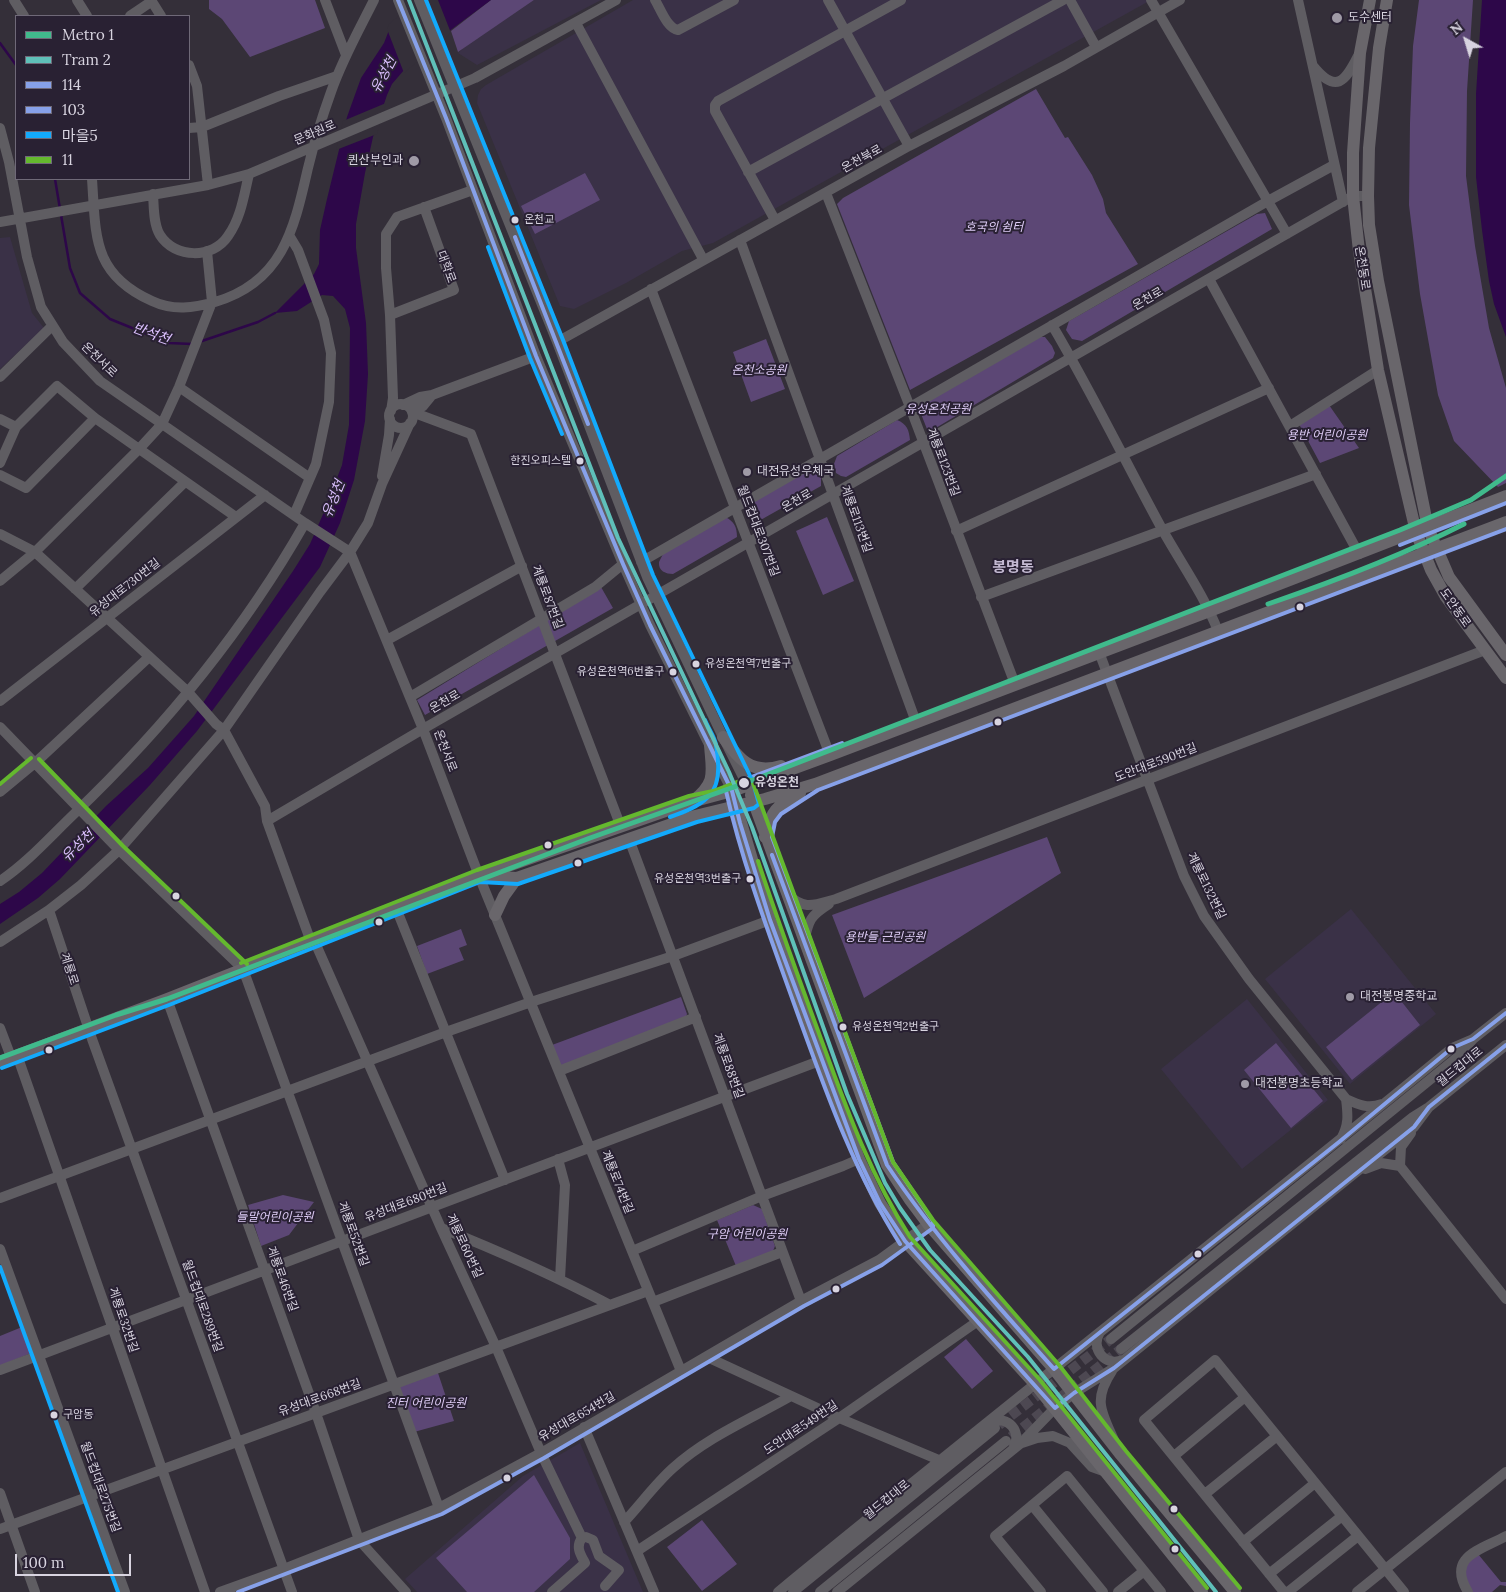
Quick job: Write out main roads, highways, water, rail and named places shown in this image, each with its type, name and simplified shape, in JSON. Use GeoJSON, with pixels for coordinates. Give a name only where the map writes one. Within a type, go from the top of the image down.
{"type":"FeatureCollection","features":[{"type":"Feature","properties":{"kind":"main road","name":"온천동로"},"geometry":{"type":"LineString","coordinates":[[1370,0],[1360,53],[1348,199],[1359,251],[1378,370],[1422,530]]}},
{"type":"Feature","properties":{"kind":"main road","name":"온천동로"},"geometry":{"type":"LineString","coordinates":[[1387,0],[1376,78],[1369,148],[1369,225],[1422,530]]}},
{"type":"Feature","properties":{"kind":"main road"},"geometry":{"type":"LineString","coordinates":[[9,1058],[167,1000],[479,876],[691,802],[732,791],[830,755],[1422,530],[1506,496]]}},
{"type":"Feature","properties":{"kind":"main road"},"geometry":{"type":"LineString","coordinates":[[479,876],[517,878],[695,816],[815,784],[1506,522]]}},
{"type":"Feature","properties":{"kind":"main road","name":"도안동로"},"geometry":{"type":"LineString","coordinates":[[1422,530],[1431,551],[1506,655]]}},
{"type":"Feature","properties":{"kind":"main road","name":"도안동로"},"geometry":{"type":"LineString","coordinates":[[1431,551],[1431,570],[1446,597],[1506,678]]}},
{"type":"Feature","properties":{"kind":"main road"},"geometry":{"type":"LineString","coordinates":[[722,737],[737,756],[754,767],[772,769],[803,764]]}},
{"type":"Feature","properties":{"kind":"main road"},"geometry":{"type":"LineString","coordinates":[[691,802],[705,792],[709,786],[712,776],[710,745]]}},
{"type":"Feature","properties":{"kind":"main road"},"geometry":{"type":"LineString","coordinates":[[765,837],[769,820],[776,809],[815,784]]}},
{"type":"Feature","properties":{"kind":"main road"},"geometry":{"type":"LineString","coordinates":[[747,785],[887,1165],[928,1224],[1054,1369],[1121,1455],[1235,1592]]}},
{"type":"Feature","properties":{"kind":"main road"},"geometry":{"type":"LineString","coordinates":[[732,791],[770,920],[858,1159],[880,1203],[905,1241],[1035,1384],[1202,1592]]}},
{"type":"Feature","properties":{"kind":"main road"},"geometry":{"type":"LineString","coordinates":[[495,915],[504,896],[517,878]]}},
{"type":"Feature","properties":{"kind":"water","name":"유성천"},"geometry":{"type":"Polygon","coordinates":[[[422,0],[491,0],[452,29],[404,70],[392,84],[373,137],[356,224],[356,248],[366,323],[368,374],[365,421],[354,480],[340,523],[320,567],[197,731],[150,785],[60,879],[38,898],[0,924],[0,904],[19,892],[42,873],[106,806],[148,768],[194,716],[310,544],[342,465],[349,425],[350,328],[345,309],[333,296],[322,295],[297,311],[275,313],[314,274],[319,264],[320,230],[327,199],[347,117],[361,78],[384,43],[391,25],[422,0]]]}},
{"type":"Feature","properties":{"kind":"water"},"geometry":{"type":"Polygon","coordinates":[[[1482,0],[1506,0],[1506,337],[1494,304],[1489,281],[1476,177],[1476,94],[1482,0]]]}},
{"type":"Feature","properties":{"kind":"waterway","name":"반석천"},"geometry":{"type":"LineString","coordinates":[[0,43],[15,64]]}},
{"type":"Feature","properties":{"kind":"waterway","name":"반석천"},"geometry":{"type":"LineString","coordinates":[[55,180],[60,209]]}},
{"type":"Feature","properties":{"kind":"waterway","name":"반석천"},"geometry":{"type":"LineString","coordinates":[[61,215],[70,268],[80,293],[110,319],[169,343],[192,344]]}},
{"type":"Feature","properties":{"kind":"waterway","name":"반석천"},"geometry":{"type":"LineString","coordinates":[[199,342],[258,322],[275,313]]}},
{"type":"Feature","properties":{"kind":"tunnel"},"geometry":{"type":"LineString","coordinates":[[999,1425],[1111,1339]]}},
{"type":"Feature","properties":{"kind":"tunnel"},"geometry":{"type":"LineString","coordinates":[[1011,1437],[1121,1349]]}},
{"type":"Feature","properties":{"kind":"metro line","name":"1"},"geometry":{"type":"LineString","coordinates":[[0,1058],[116,1015],[167,999],[590,838],[748,782],[1400,530],[1471,500],[1506,476]]}},
{"type":"Feature","properties":{"kind":"metro line","name":"1"},"geometry":{"type":"LineString","coordinates":[[1268,604],[1368,567],[1464,524]]}},
{"type":"Feature","properties":{"kind":"tram line","name":"2"},"geometry":{"type":"LineString","coordinates":[[409,0],[618,538],[729,772],[752,827],[847,1094],[885,1183],[930,1250],[1028,1357],[1216,1592]]}},
{"type":"Feature","properties":{"kind":"place","name":"도수센터"},"geometry":{"type":"Point","coordinates":[1337,18]}},
{"type":"Feature","properties":{"kind":"place","name":"퀸산부인과"},"geometry":{"type":"Point","coordinates":[414,161]}},
{"type":"Feature","properties":{"kind":"place","name":"온천교"},"geometry":{"type":"Point","coordinates":[515,220]}},
{"type":"Feature","properties":{"kind":"place","name":"한진오피스텔"},"geometry":{"type":"Point","coordinates":[580,461]}},
{"type":"Feature","properties":{"kind":"place","name":"대전유성우체국"},"geometry":{"type":"Point","coordinates":[747,472]}},
{"type":"Feature","properties":{"kind":"place","name":"유성온천역7번출구"},"geometry":{"type":"Point","coordinates":[696,664]}},
{"type":"Feature","properties":{"kind":"place","name":"유성온천역6번출구"},"geometry":{"type":"Point","coordinates":[673,672]}},
{"type":"Feature","properties":{"kind":"place","name":"유성온천"},"geometry":{"type":"Point","coordinates":[744,783]}},
{"type":"Feature","properties":{"kind":"place","name":"유성온천역3번출구"},"geometry":{"type":"Point","coordinates":[750,879]}},
{"type":"Feature","properties":{"kind":"place","name":"대전봉명중학교"},"geometry":{"type":"Point","coordinates":[1350,997]}},
{"type":"Feature","properties":{"kind":"place","name":"유성온천역2번출구"},"geometry":{"type":"Point","coordinates":[843,1027]}},
{"type":"Feature","properties":{"kind":"place","name":"대전봉명초등학교"},"geometry":{"type":"Point","coordinates":[1245,1084]}},
{"type":"Feature","properties":{"kind":"place","name":"구암동"},"geometry":{"type":"Point","coordinates":[54,1415]}},
{"type":"Feature","properties":{"kind":"district","name":"봉명동"},"geometry":{"type":"Point","coordinates":[1013,568]}},
{"type":"Feature","properties":{"kind":"park label","name":"호국의 쉼터"},"geometry":{"type":"Point","coordinates":[994,228]}},
{"type":"Feature","properties":{"kind":"park label","name":"온천소공원"},"geometry":{"type":"Point","coordinates":[759,371]}},
{"type":"Feature","properties":{"kind":"park label","name":"유성온천공원"},"geometry":{"type":"Point","coordinates":[938,410]}},
{"type":"Feature","properties":{"kind":"park label","name":"용반 어린이공원"},"geometry":{"type":"Point","coordinates":[1327,436]}},
{"type":"Feature","properties":{"kind":"park label","name":"용반들 근린공원"},"geometry":{"type":"Point","coordinates":[885,938]}},
{"type":"Feature","properties":{"kind":"park label","name":"들말어린이공원"},"geometry":{"type":"Point","coordinates":[275,1218]}},
{"type":"Feature","properties":{"kind":"park label","name":"구암 어린이공원"},"geometry":{"type":"Point","coordinates":[747,1235]}},
{"type":"Feature","properties":{"kind":"park label","name":"진터 어린이공원"},"geometry":{"type":"Point","coordinates":[426,1404]}}]}
